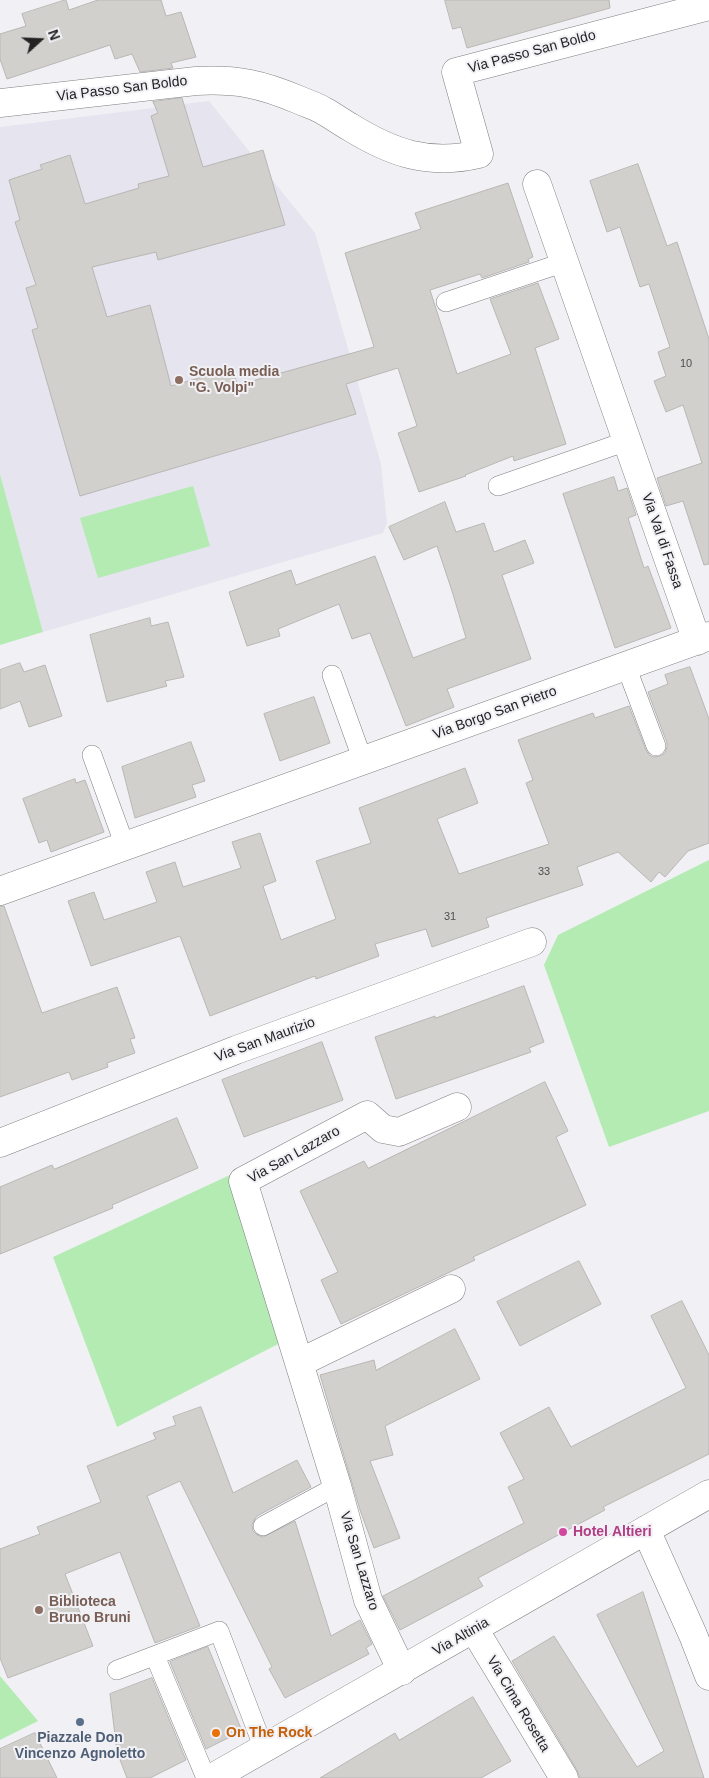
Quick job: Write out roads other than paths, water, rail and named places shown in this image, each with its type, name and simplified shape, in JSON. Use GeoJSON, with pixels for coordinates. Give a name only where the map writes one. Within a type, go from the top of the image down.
{"type":"FeatureCollection","features":[{"type":"Feature","properties":{"kind":"street","name":"Via Passo San Boldo"},"geometry":{"type":"LineString","coordinates":[[0,103],[196,81],[224,80],[248,82],[323,110],[376,142],[405,154],[437,159],[461,158],[479,154],[456,72],[709,6]]}},
{"type":"Feature","properties":{"kind":"street","name":"Via Val di Fassa"},"geometry":{"type":"LineString","coordinates":[[537,184],[627,441],[703,638]]}},
{"type":"Feature","properties":{"kind":"street","name":"Via Borgo San Pietro"},"geometry":{"type":"LineString","coordinates":[[0,891],[703,638]]}},
{"type":"Feature","properties":{"kind":"street","name":"Via San Maurizio"},"geometry":{"type":"LineString","coordinates":[[0,1144],[236,1050],[532,942]]}},
{"type":"Feature","properties":{"kind":"street","name":"Via San Lazzaro"},"geometry":{"type":"LineString","coordinates":[[402,1670],[368,1600],[337,1486],[243,1181],[367,1115],[383,1129],[399,1132],[457,1107]]}},
{"type":"Feature","properties":{"kind":"street"},"geometry":{"type":"LineString","coordinates":[[299,1362],[451,1289]]}},
{"type":"Feature","properties":{"kind":"street","name":"Via Altinia"},"geometry":{"type":"LineString","coordinates":[[216,1777],[709,1494]]}},
{"type":"Feature","properties":{"kind":"street"},"geometry":{"type":"LineString","coordinates":[[646,1530],[693,1634],[709,1676]]}},
{"type":"Feature","properties":{"kind":"street","name":"Via Cima Rosetta"},"geometry":{"type":"LineString","coordinates":[[474,1629],[564,1778]]}},
{"type":"Feature","properties":{"kind":"lane"},"geometry":{"type":"LineString","coordinates":[[446,302],[564,262]]}},
{"type":"Feature","properties":{"kind":"lane"},"geometry":{"type":"LineString","coordinates":[[498,486],[627,441]]}},
{"type":"Feature","properties":{"kind":"lane"},"geometry":{"type":"LineString","coordinates":[[626,666],[656,746]]}},
{"type":"Feature","properties":{"kind":"lane"},"geometry":{"type":"LineString","coordinates":[[332,676],[363,760]]}},
{"type":"Feature","properties":{"kind":"lane"},"geometry":{"type":"LineString","coordinates":[[92,755],[124,846]]}},
{"type":"Feature","properties":{"kind":"lane"},"geometry":{"type":"LineString","coordinates":[[263,1526],[337,1486]]}},
{"type":"Feature","properties":{"kind":"lane"},"geometry":{"type":"LineString","coordinates":[[117,1670],[218,1631],[264,1749]]}},
{"type":"Feature","properties":{"kind":"lane"},"geometry":{"type":"LineString","coordinates":[[155,1656],[216,1777]]}},
{"type":"Feature","properties":{"kind":"place","name":"Scuola media \"G. Volpi\""},"geometry":{"type":"Point","coordinates":[179,380]}},
{"type":"Feature","properties":{"kind":"place","name":"Hotel Altieri"},"geometry":{"type":"Point","coordinates":[563,1532]}},
{"type":"Feature","properties":{"kind":"place","name":"Biblioteca Bruno Bruni"},"geometry":{"type":"Point","coordinates":[39,1610]}},
{"type":"Feature","properties":{"kind":"place","name":"Piazzale Don Vincenzo Agnoletto"},"geometry":{"type":"Point","coordinates":[80,1722]}},
{"type":"Feature","properties":{"kind":"place","name":"On The Rock"},"geometry":{"type":"Point","coordinates":[216,1733]}}]}
